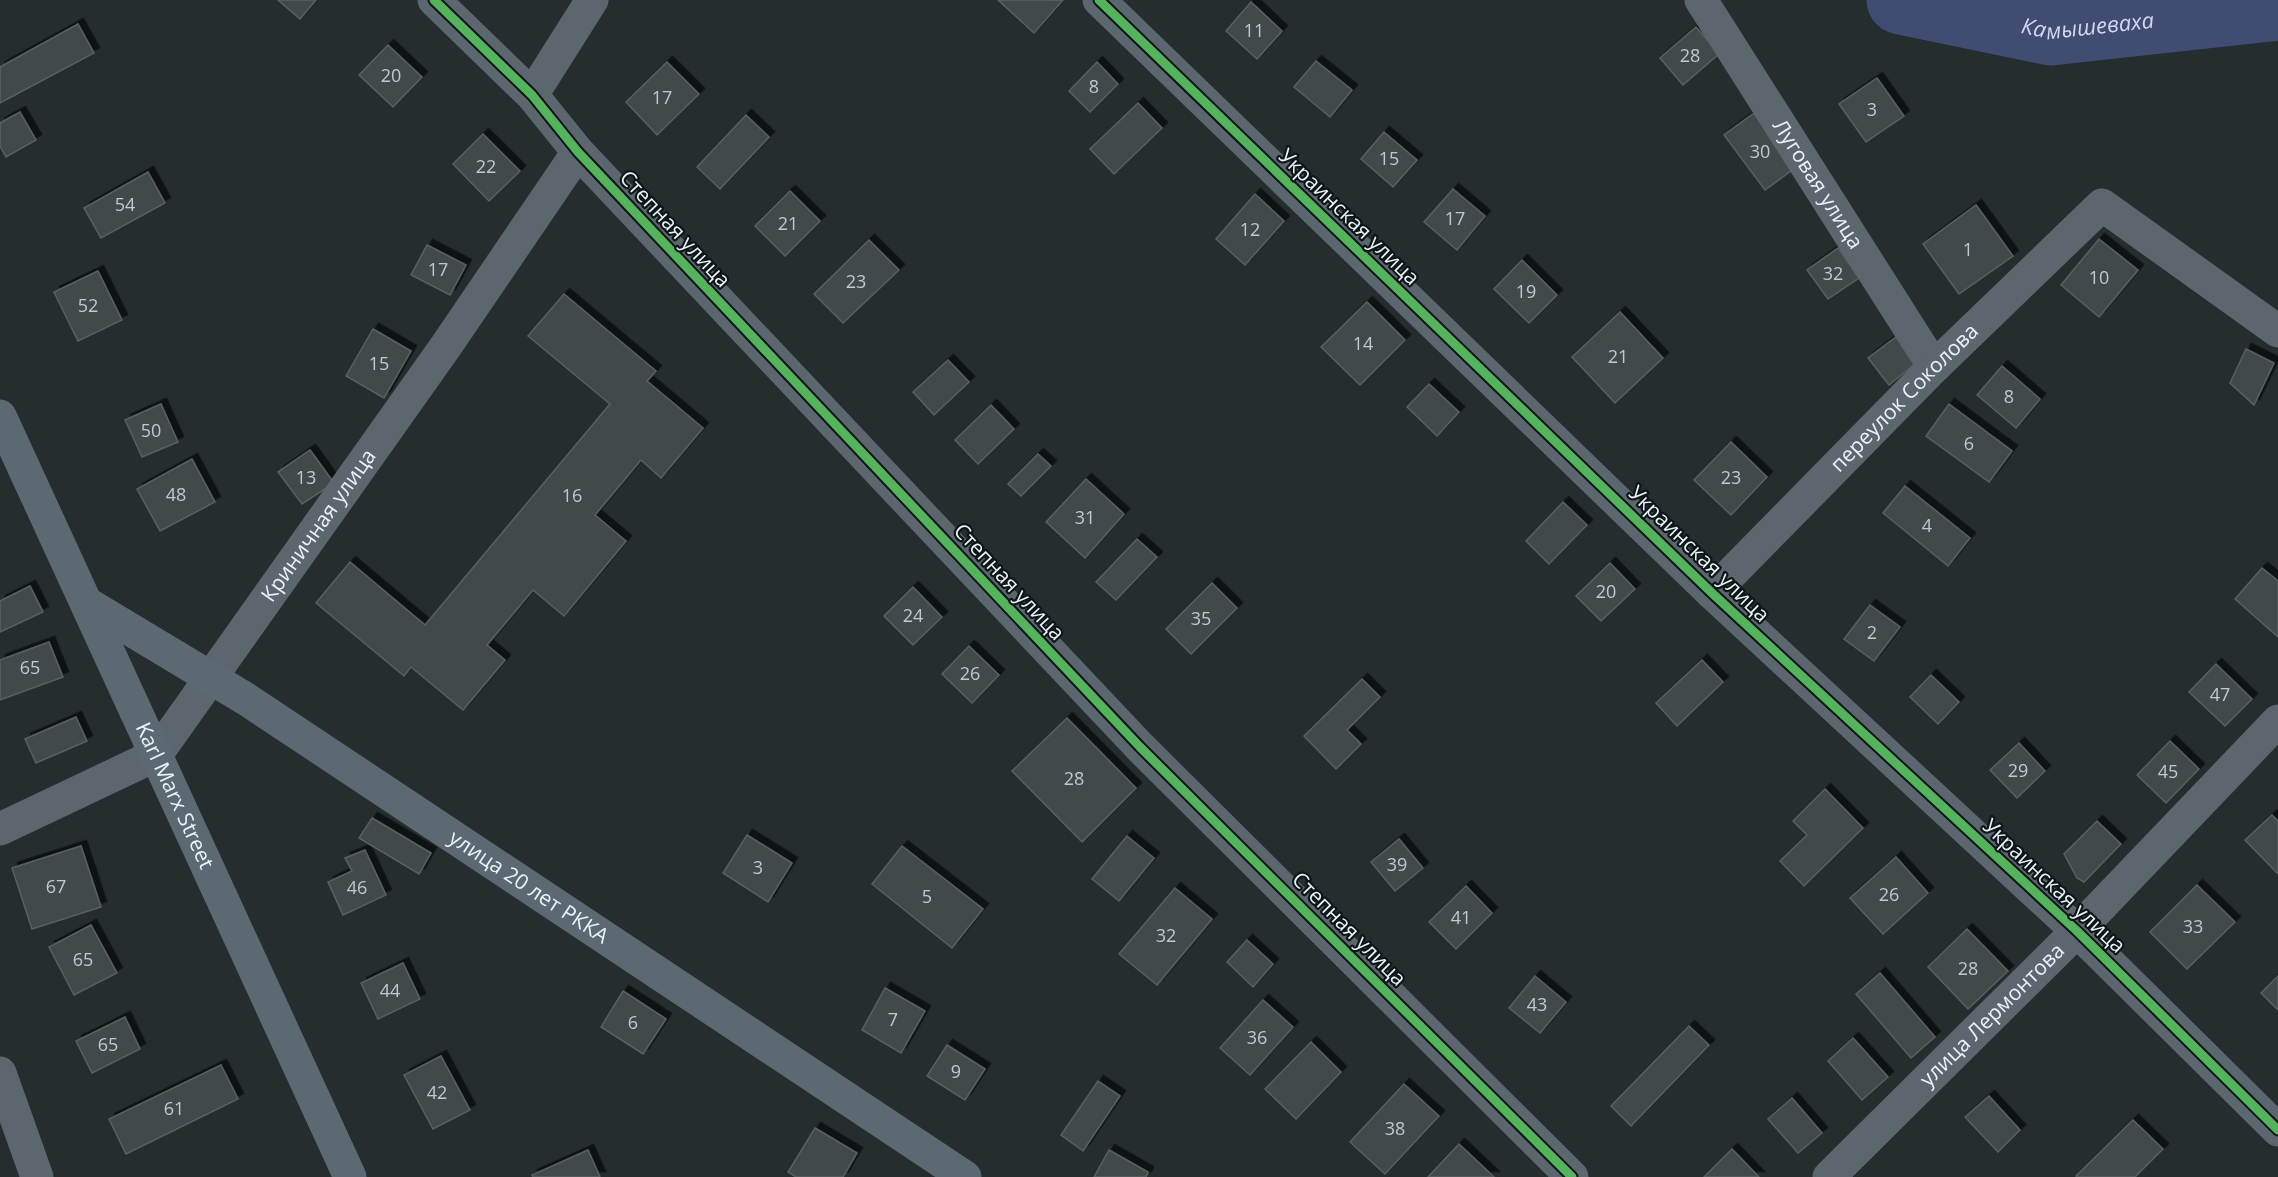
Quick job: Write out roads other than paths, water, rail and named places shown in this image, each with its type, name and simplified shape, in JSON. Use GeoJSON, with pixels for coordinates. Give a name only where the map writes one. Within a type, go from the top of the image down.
{"type":"FeatureCollection","features":[{"type":"Feature","properties":{"kind":"street","name":"Степная улица"},"geometry":{"type":"LineString","coordinates":[[434,0],[532,95],[578,152],[1140,747],[1572,1177]]}},
{"type":"Feature","properties":{"kind":"street"},"geometry":{"type":"LineString","coordinates":[[532,95],[592,0]]}},
{"type":"Feature","properties":{"kind":"street","name":"Украинская улица"},"geometry":{"type":"LineString","coordinates":[[1099,0],[1712,593],[2077,931],[2278,1130]]}},
{"type":"Feature","properties":{"kind":"street","name":"Луговая улица"},"geometry":{"type":"LineString","coordinates":[[1701,0],[1934,367]]}},
{"type":"Feature","properties":{"kind":"street","name":"Криничная улица"},"geometry":{"type":"LineString","coordinates":[[0,829],[156,755],[446,346],[578,152]]}},
{"type":"Feature","properties":{"kind":"street","name":"переулок Соколова"},"geometry":{"type":"LineString","coordinates":[[1712,593],[1934,367],[2102,205],[2278,331]]}},
{"type":"Feature","properties":{"kind":"street","name":"Karl Marx Street"},"geometry":{"type":"LineString","coordinates":[[0,416],[350,1177]]}},
{"type":"Feature","properties":{"kind":"street","name":"улица 20 лет РККА"},"geometry":{"type":"LineString","coordinates":[[88,604],[211,677],[965,1177]]}},
{"type":"Feature","properties":{"kind":"street","name":"улица Лермонтова"},"geometry":{"type":"LineString","coordinates":[[1829,1177],[2077,931],[2278,721]]}},
{"type":"Feature","properties":{"kind":"street"},"geometry":{"type":"LineString","coordinates":[[0,1073],[37,1177]]}},
{"type":"Feature","properties":{"kind":"waterway","name":"Камышеваха"},"geometry":{"type":"LineString","coordinates":[[1901,0],[2051,31],[2278,6]]}}]}
